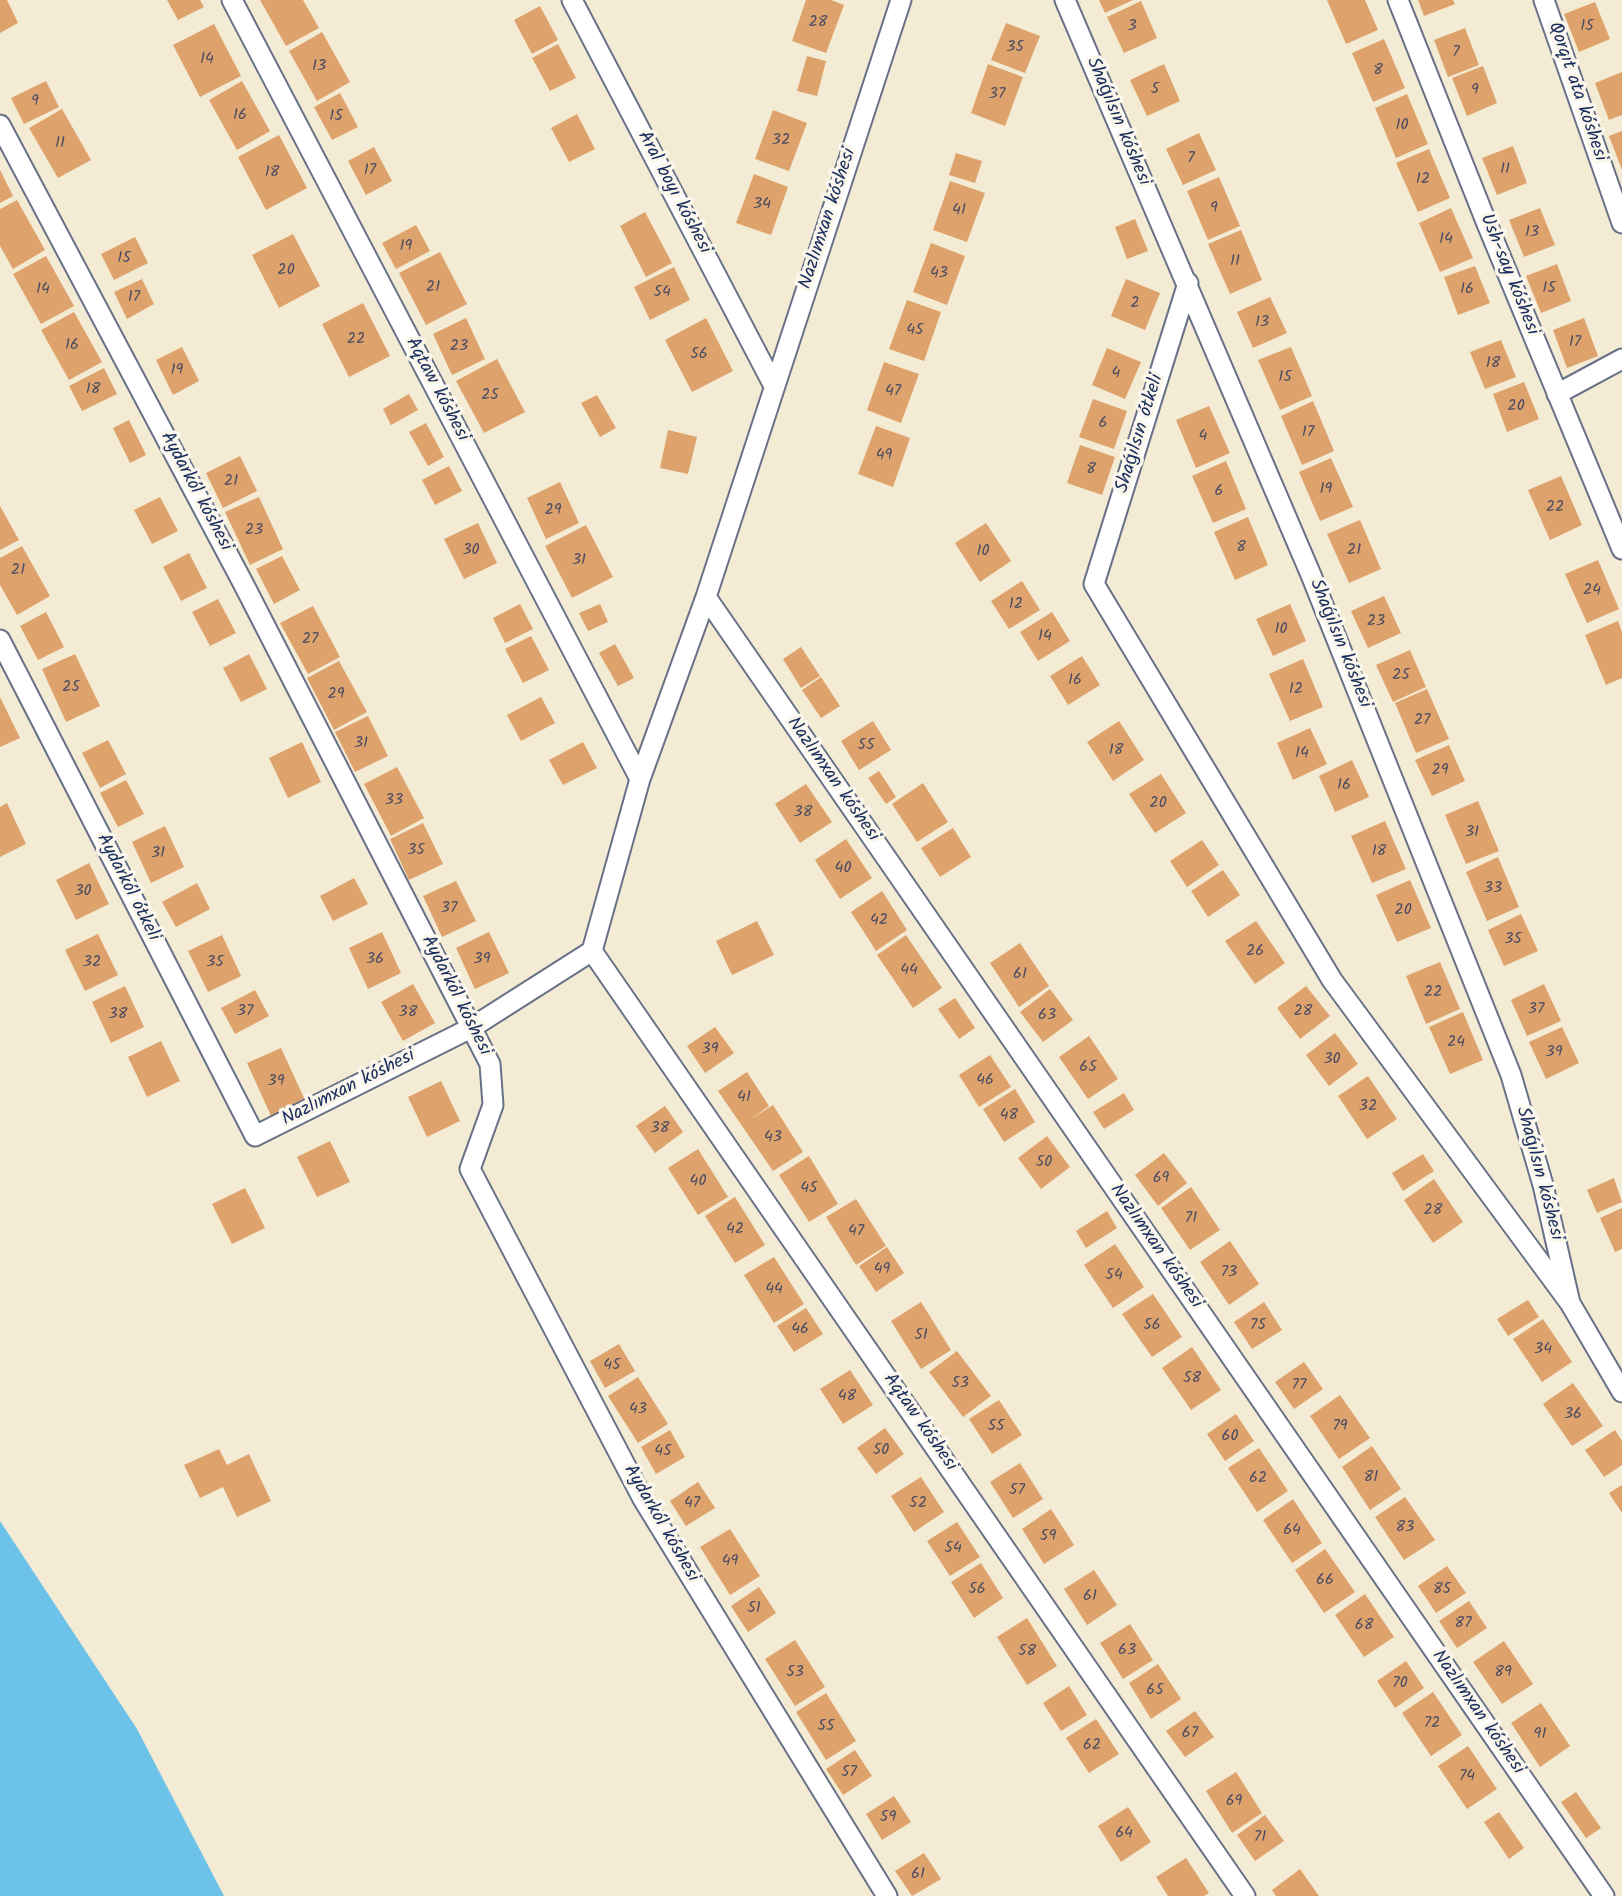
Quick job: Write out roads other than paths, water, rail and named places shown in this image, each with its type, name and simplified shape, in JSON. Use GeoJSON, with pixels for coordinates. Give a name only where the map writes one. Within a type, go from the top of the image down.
{"type":"FeatureCollection","features":[{"type":"Feature","properties":{"kind":"street","name":"Aqtaw kóshesi"},"geometry":{"type":"LineString","coordinates":[[232,0],[640,779]]}},
{"type":"Feature","properties":{"kind":"street","name":"Aral boyı kóshesi"},"geometry":{"type":"LineString","coordinates":[[572,0],[774,386]]}},
{"type":"Feature","properties":{"kind":"street","name":"Nazlımxan kóshesi"},"geometry":{"type":"LineString","coordinates":[[255,1136],[471,1028],[592,951],[640,779],[706,597],[901,0]]}},
{"type":"Feature","properties":{"kind":"street","name":"Shaǵılsın kóshesi"},"geometry":{"type":"LineString","coordinates":[[1065,0],[1311,575],[1511,1075],[1544,1185],[1570,1303]]}},
{"type":"Feature","properties":{"kind":"street","name":"Ush-say kóshesi"},"geometry":{"type":"LineString","coordinates":[[1398,0],[1622,549]]}},
{"type":"Feature","properties":{"kind":"street","name":"Qorqıt ata kóshesi"},"geometry":{"type":"LineString","coordinates":[[1544,0],[1622,223]]}},
{"type":"Feature","properties":{"kind":"street","name":"Aydarkól kóshesi"},"geometry":{"type":"LineString","coordinates":[[0,125],[243,583],[490,1064],[493,1105],[470,1169],[643,1499],[887,1896]]}},
{"type":"Feature","properties":{"kind":"street","name":"Shaǵılsın ótkeli"},"geometry":{"type":"LineString","coordinates":[[1094,584],[1188,284]]}},
{"type":"Feature","properties":{"kind":"street"},"geometry":{"type":"LineString","coordinates":[[1557,394],[1622,359]]}},
{"type":"Feature","properties":{"kind":"street","name":"Shaǵılsın kóshesi"},"geometry":{"type":"LineString","coordinates":[[1094,584],[1332,981],[1570,1303],[1622,1392]]}},
{"type":"Feature","properties":{"kind":"street","name":"Nazlımxan kóshesi"},"geometry":{"type":"LineString","coordinates":[[706,597],[1604,1896]]}},
{"type":"Feature","properties":{"kind":"street","name":"Aydarkól ótkeli"},"geometry":{"type":"LineString","coordinates":[[0,640],[255,1136]]}},
{"type":"Feature","properties":{"kind":"street","name":"Aqtaw kóshesi"},"geometry":{"type":"LineString","coordinates":[[592,951],[1245,1896]]}},
{"type":"Feature","properties":{"kind":"water"},"geometry":{"type":"Polygon","coordinates":[[[0,1521],[137,1729],[224,1896],[0,1896],[0,1521]]]}}]}
